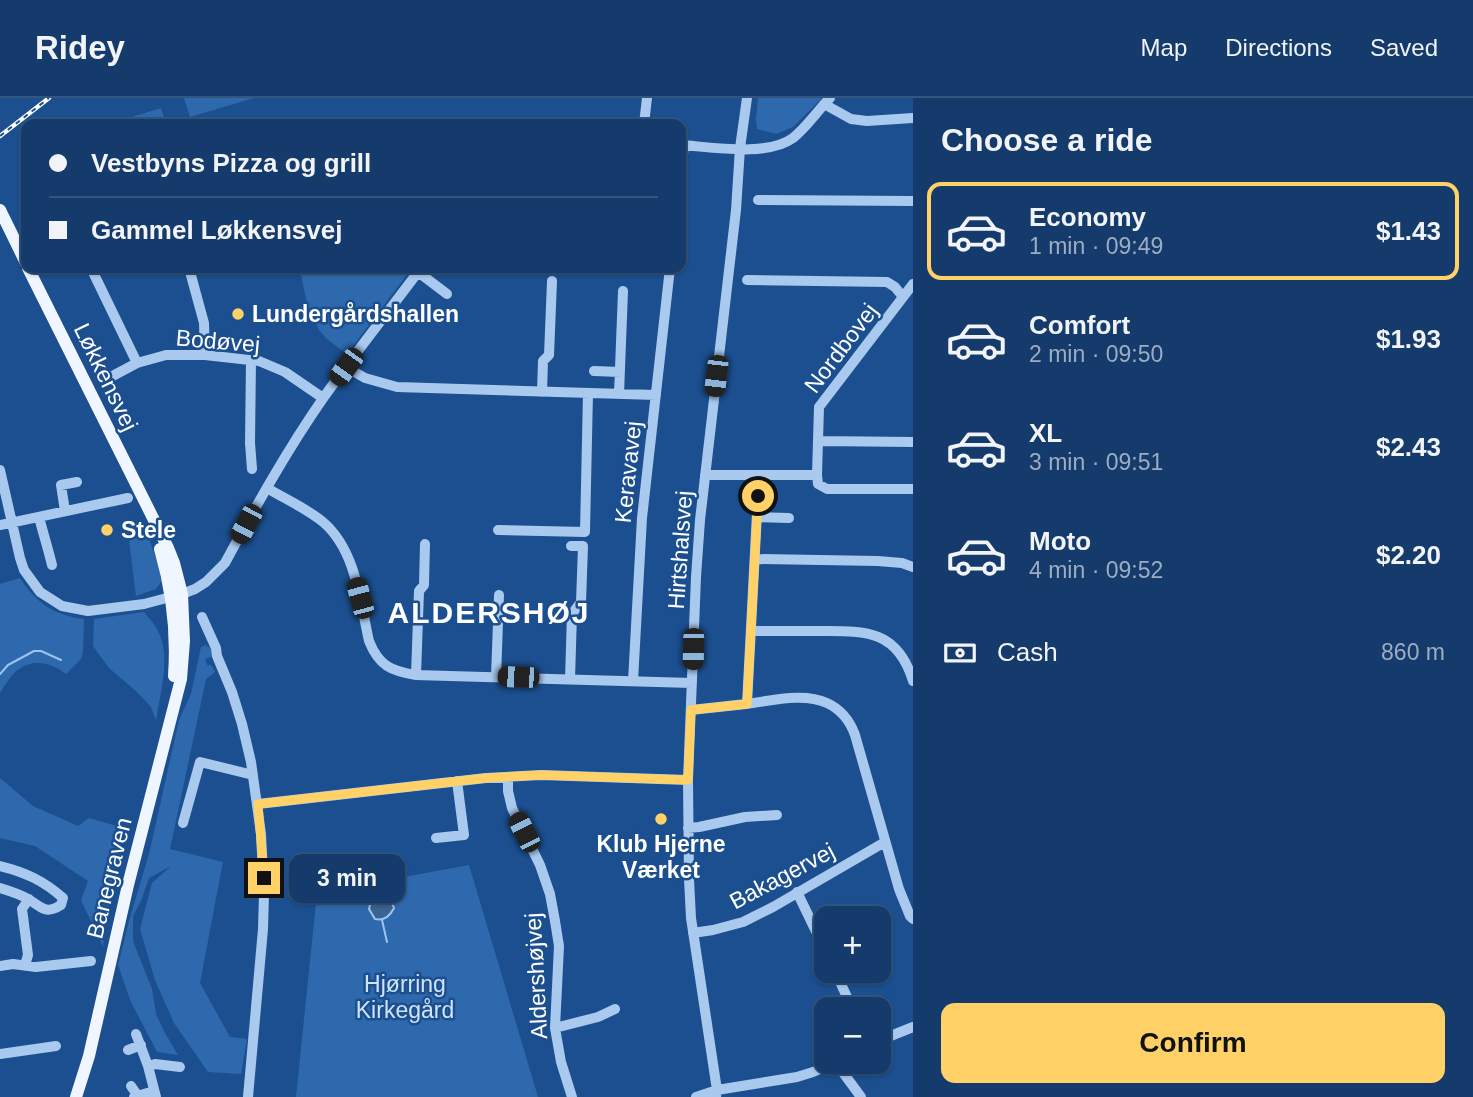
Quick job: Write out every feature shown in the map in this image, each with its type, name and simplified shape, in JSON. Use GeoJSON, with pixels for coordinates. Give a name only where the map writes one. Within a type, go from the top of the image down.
{"type":"FeatureCollection","features":[{"type":"Feature","properties":{"kind":"main road","name":"Løkkensvej"},"geometry":{"type":"LineString","coordinates":[[0,210],[21,253]]}},
{"type":"Feature","properties":{"kind":"main road","name":"Løkkensvej"},"geometry":{"type":"LineString","coordinates":[[31,273],[167,548],[173,563],[176,596]]}},
{"type":"Feature","properties":{"kind":"main road","name":"Banegraven"},"geometry":{"type":"LineString","coordinates":[[76,1097],[83,1079],[128,884],[182,670],[184,641],[176,596]]}},
{"type":"Feature","properties":{"kind":"main road","name":"Banegraven"},"geometry":{"type":"LineString","coordinates":[[68,1097],[94,1030]]}},
{"type":"Feature","properties":{"kind":"street"},"geometry":{"type":"LineString","coordinates":[[645,119],[647,98]]}},
{"type":"Feature","properties":{"kind":"street","name":"Hirtshalsvej"},"geometry":{"type":"LineString","coordinates":[[717,1093],[693,933],[689,879],[688,780],[696,578],[747,98]]}},
{"type":"Feature","properties":{"kind":"street"},"geometry":{"type":"LineString","coordinates":[[686,145],[765,148],[787,142],[796,136],[827,101],[851,119],[867,121],[913,118]]}},
{"type":"Feature","properties":{"kind":"street"},"geometry":{"type":"LineString","coordinates":[[758,200],[913,201]]}},
{"type":"Feature","properties":{"kind":"street"},"geometry":{"type":"LineString","coordinates":[[93,273],[137,363]]}},
{"type":"Feature","properties":{"kind":"street"},"geometry":{"type":"LineString","coordinates":[[190,273],[204,323],[205,355]]}},
{"type":"Feature","properties":{"kind":"street"},"geometry":{"type":"LineString","coordinates":[[0,470],[24,570],[40,592],[62,606],[88,611],[106,610],[144,604],[195,589],[225,563],[267,488],[323,398],[417,273]]}},
{"type":"Feature","properties":{"kind":"street"},"geometry":{"type":"LineString","coordinates":[[422,273],[447,294]]}},
{"type":"Feature","properties":{"kind":"street","name":"Keravavej"},"geometry":{"type":"LineString","coordinates":[[633,681],[642,517],[669,273]]}},
{"type":"Feature","properties":{"kind":"street"},"geometry":{"type":"LineString","coordinates":[[747,280],[887,282],[903,297]]}},
{"type":"Feature","properties":{"kind":"street"},"geometry":{"type":"LineString","coordinates":[[542,392],[543,361],[549,355],[552,281]]}},
{"type":"Feature","properties":{"kind":"street","name":"Nordbovej"},"geometry":{"type":"LineString","coordinates":[[817,475],[818,414],[822,401],[913,284]]}},
{"type":"Feature","properties":{"kind":"street"},"geometry":{"type":"LineString","coordinates":[[619,394],[623,291]]}},
{"type":"Feature","properties":{"kind":"street","name":"Bodøvej"},"geometry":{"type":"LineString","coordinates":[[105,380],[137,363],[166,355],[205,355],[259,361],[285,372],[323,398]]}},
{"type":"Feature","properties":{"kind":"street"},"geometry":{"type":"LineString","coordinates":[[251,360],[252,469]]}},
{"type":"Feature","properties":{"kind":"street"},"geometry":{"type":"LineString","coordinates":[[346,367],[365,378],[397,387],[656,395]]}},
{"type":"Feature","properties":{"kind":"street"},"geometry":{"type":"LineString","coordinates":[[594,371],[620,372]]}},
{"type":"Feature","properties":{"kind":"street"},"geometry":{"type":"LineString","coordinates":[[498,530],[585,532],[589,393]]}},
{"type":"Feature","properties":{"kind":"street"},"geometry":{"type":"LineString","coordinates":[[818,441],[913,442]]}},
{"type":"Feature","properties":{"kind":"street"},"geometry":{"type":"LineString","coordinates":[[705,475],[817,475],[818,484],[827,489],[913,489]]}},
{"type":"Feature","properties":{"kind":"street"},"geometry":{"type":"LineString","coordinates":[[747,704],[759,475]]}},
{"type":"Feature","properties":{"kind":"street"},"geometry":{"type":"LineString","coordinates":[[65,511],[61,485],[77,482]]}},
{"type":"Feature","properties":{"kind":"street"},"geometry":{"type":"LineString","coordinates":[[267,488],[315,516],[335,535],[349,560],[374,653],[384,665],[397,672],[416,675],[692,683]]}},
{"type":"Feature","properties":{"kind":"street"},"geometry":{"type":"LineString","coordinates":[[0,525],[128,498]]}},
{"type":"Feature","properties":{"kind":"street"},"geometry":{"type":"LineString","coordinates":[[39,517],[52,565]]}},
{"type":"Feature","properties":{"kind":"street"},"geometry":{"type":"LineString","coordinates":[[757,517],[789,518]]}},
{"type":"Feature","properties":{"kind":"street"},"geometry":{"type":"LineString","coordinates":[[416,675],[419,591],[424,585],[425,544]]}},
{"type":"Feature","properties":{"kind":"street"},"geometry":{"type":"LineString","coordinates":[[570,679],[572,614],[581,601],[583,546],[571,546]]}},
{"type":"Feature","properties":{"kind":"street"},"geometry":{"type":"LineString","coordinates":[[755,559],[878,561],[913,567]]}},
{"type":"Feature","properties":{"kind":"street"},"geometry":{"type":"LineString","coordinates":[[496,677],[499,596]]}},
{"type":"Feature","properties":{"kind":"street"},"geometry":{"type":"LineString","coordinates":[[202,617],[216,648],[242,724],[258,804],[264,914],[248,1097]]}},
{"type":"Feature","properties":{"kind":"street"},"geometry":{"type":"LineString","coordinates":[[751,631],[870,633],[897,649],[904,657],[913,681]]}},
{"type":"Feature","properties":{"kind":"street"},"geometry":{"type":"LineString","coordinates":[[691,710],[809,698],[826,702],[839,711],[855,735],[898,889],[913,919]]}},
{"type":"Feature","properties":{"kind":"street"},"geometry":{"type":"LineString","coordinates":[[183,823],[200,762],[253,775]]}},
{"type":"Feature","properties":{"kind":"street"},"geometry":{"type":"LineString","coordinates":[[258,804],[457,781],[541,775],[688,780]]}},
{"type":"Feature","properties":{"kind":"street","name":"Aldershøjvej"},"geometry":{"type":"LineString","coordinates":[[508,777],[512,808],[540,865],[550,894],[559,946],[555,1028],[561,1062],[572,1097]]}},
{"type":"Feature","properties":{"kind":"street"},"geometry":{"type":"LineString","coordinates":[[436,838],[464,835],[457,781]]}},
{"type":"Feature","properties":{"kind":"street"},"geometry":{"type":"LineString","coordinates":[[688,828],[744,817],[777,815]]}},
{"type":"Feature","properties":{"kind":"street","name":"Bakagervej"},"geometry":{"type":"LineString","coordinates":[[693,933],[743,922],[774,907],[885,842]]}},
{"type":"Feature","properties":{"kind":"street"},"geometry":{"type":"LineString","coordinates":[[0,866],[41,880],[63,900],[61,905],[49,910],[0,888]]}},
{"type":"Feature","properties":{"kind":"street"},"geometry":{"type":"LineString","coordinates":[[797,892],[814,927]]}},
{"type":"Feature","properties":{"kind":"street"},"geometry":{"type":"LineString","coordinates":[[25,965],[28,955],[22,909],[29,899]]}},
{"type":"Feature","properties":{"kind":"street"},"geometry":{"type":"LineString","coordinates":[[0,966],[36,967],[91,961]]}},
{"type":"Feature","properties":{"kind":"street"},"geometry":{"type":"LineString","coordinates":[[555,1028],[598,1017],[615,1009]]}},
{"type":"Feature","properties":{"kind":"street"},"geometry":{"type":"LineString","coordinates":[[891,1036],[913,1027]]}},
{"type":"Feature","properties":{"kind":"street"},"geometry":{"type":"LineString","coordinates":[[134,1093],[155,1094],[136,1034]]}},
{"type":"Feature","properties":{"kind":"street"},"geometry":{"type":"LineString","coordinates":[[128,1050],[141,1045]]}},
{"type":"Feature","properties":{"kind":"street"},"geometry":{"type":"LineString","coordinates":[[0,1054],[56,1046]]}},
{"type":"Feature","properties":{"kind":"street"},"geometry":{"type":"LineString","coordinates":[[148,1066],[155,1064],[180,1067]]}},
{"type":"Feature","properties":{"kind":"street"},"geometry":{"type":"LineString","coordinates":[[696,1097],[797,1077],[814,1071]]}},
{"type":"Feature","properties":{"kind":"street"},"geometry":{"type":"LineString","coordinates":[[844,1074],[861,1097]]}},
{"type":"Feature","properties":{"kind":"green space"},"geometry":{"type":"Polygon","coordinates":[[[184,98],[254,98],[190,117],[184,98]]]}},
{"type":"Feature","properties":{"kind":"green space"},"geometry":{"type":"Polygon","coordinates":[[[758,98],[822,98],[793,127],[776,134],[757,129],[758,98]]]}},
{"type":"Feature","properties":{"kind":"green space"},"geometry":{"type":"Polygon","coordinates":[[[161,108],[164,119],[125,119],[161,108]]]}},
{"type":"Feature","properties":{"kind":"green space"},"geometry":{"type":"Polygon","coordinates":[[[301,273],[408,273],[347,354],[319,330],[308,305],[301,273]]]}},
{"type":"Feature","properties":{"kind":"green space"},"geometry":{"type":"Polygon","coordinates":[[[146,529],[161,582],[156,589],[136,596],[128,532],[146,529]]]}},
{"type":"Feature","properties":{"kind":"green space"},"geometry":{"type":"Polygon","coordinates":[[[20,578],[47,607],[64,615],[84,619],[83,652],[81,659],[66,674],[42,663],[24,666],[13,675],[0,693],[0,584],[20,578]]]}},
{"type":"Feature","properties":{"kind":"green space"},"geometry":{"type":"Polygon","coordinates":[[[144,612],[157,629],[164,651],[164,674],[156,721],[151,707],[109,668],[93,646],[94,619],[144,612]]]}},
{"type":"Feature","properties":{"kind":"green space"},"geometry":{"type":"Polygon","coordinates":[[[205,645],[214,650],[214,656],[205,659],[215,672],[206,679],[170,849],[223,862],[200,983],[230,1037],[247,1039],[241,1074],[208,1072],[174,1023],[155,980],[140,929],[152,883],[171,866],[149,878],[133,916],[133,941],[152,989],[156,1014],[178,1055],[157,1052],[131,1002],[118,965],[149,854],[179,720],[191,694],[201,647],[205,645]]]}},
{"type":"Feature","properties":{"kind":"green space"},"geometry":{"type":"Polygon","coordinates":[[[0,778],[33,806],[78,826],[89,818],[120,827],[103,947],[81,900],[88,881],[35,846],[0,838],[0,778]]]}},
{"type":"Feature","properties":{"kind":"green space","name":"Hjørring Kirkegård"},"geometry":{"type":"Polygon","coordinates":[[[469,865],[538,1097],[296,1097],[317,893],[469,865]]]}},
{"type":"Feature","properties":{"kind":"shaded area"},"geometry":{"type":"Polygon","coordinates":[[[390,898],[394,908],[386,917],[375,919],[369,909],[371,901],[390,898]]]}},
{"type":"Feature","properties":{"kind":"waterway"},"geometry":{"type":"LineString","coordinates":[[0,674],[8,665],[34,651],[41,651],[61,660]]}},
{"type":"Feature","properties":{"kind":"waterway"},"geometry":{"type":"LineString","coordinates":[[382,920],[387,942]]}},
{"type":"Feature","properties":{"kind":"railway"},"geometry":{"type":"LineString","coordinates":[[22,119],[49,98]]}},
{"type":"Feature","properties":{"kind":"railway"},"geometry":{"type":"LineString","coordinates":[[0,136],[21,120]]}},
{"type":"Feature","properties":{"kind":"place","name":"Lundergårdshallen"},"geometry":{"type":"Point","coordinates":[238,314]}},
{"type":"Feature","properties":{"kind":"place","name":"Stele"},"geometry":{"type":"Point","coordinates":[107,530]}},
{"type":"Feature","properties":{"kind":"place","name":"Klub Hjerne Værket"},"geometry":{"type":"Point","coordinates":[661,819]}},
{"type":"Feature","properties":{"kind":"district","name":"ALDERSHØJ"},"geometry":{"type":"Point","coordinates":[489,612]}},
{"type":"Feature","properties":{"kind":"route"},"geometry":{"type":"LineString","coordinates":[[264,878],[258,804],[486,778],[541,775],[688,780],[691,710],[747,704],[758,496]]}}]}
